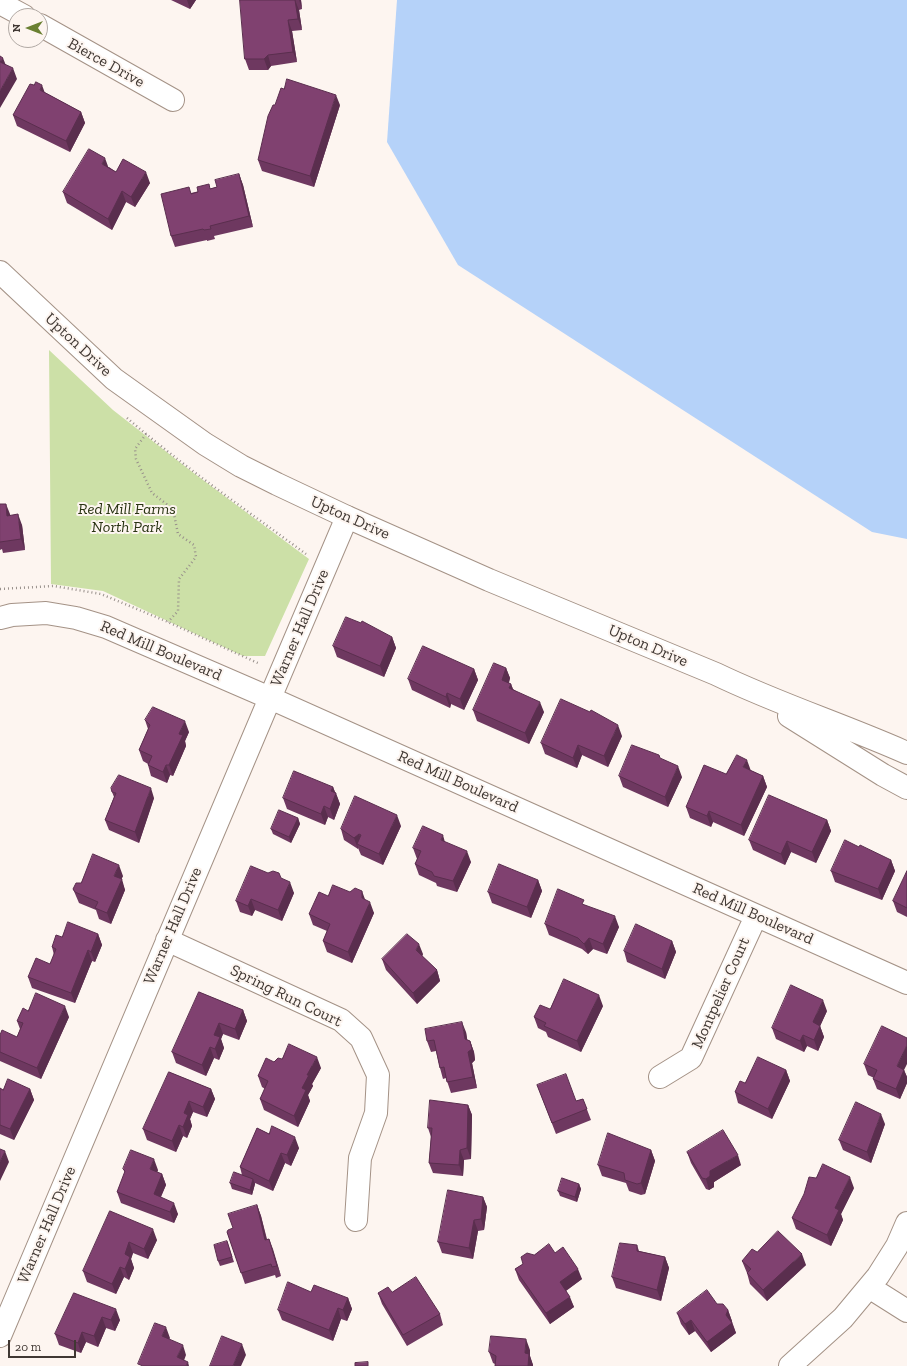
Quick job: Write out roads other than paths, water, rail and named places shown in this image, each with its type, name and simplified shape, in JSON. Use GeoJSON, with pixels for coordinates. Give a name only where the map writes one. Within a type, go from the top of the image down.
{"type":"FeatureCollection","features":[{"type":"Feature","properties":{"kind":"street"},"geometry":{"type":"LineString","coordinates":[[0,3],[9,8]]}},
{"type":"Feature","properties":{"kind":"street","name":"Bierce Drive"},"geometry":{"type":"LineString","coordinates":[[48,30],[173,100]]}},
{"type":"Feature","properties":{"kind":"street","name":"Upton Drive"},"geometry":{"type":"LineString","coordinates":[[0,272],[114,379],[192,435],[241,466],[348,517],[489,580],[716,674],[746,689],[907,753]]}},
{"type":"Feature","properties":{"kind":"street","name":"Warner Hall Drive"},"geometry":{"type":"LineString","coordinates":[[0,1336],[348,517]]}},
{"type":"Feature","properties":{"kind":"street","name":"Red Mill Boulevard"},"geometry":{"type":"LineString","coordinates":[[0,618],[12,615],[46,613],[76,618],[106,627],[270,698],[907,983]]}},
{"type":"Feature","properties":{"kind":"street","name":"Upton Drive"},"geometry":{"type":"LineString","coordinates":[[746,689],[883,775],[907,788]]}},
{"type":"Feature","properties":{"kind":"street","name":"Montpelier Court"},"geometry":{"type":"LineString","coordinates":[[660,1077],[691,1058],[756,916]]}},
{"type":"Feature","properties":{"kind":"street","name":"Spring Run Court"},"geometry":{"type":"LineString","coordinates":[[167,940],[341,1020],[361,1038],[378,1075],[376,1113],[360,1158],[356,1220]]}},
{"type":"Feature","properties":{"kind":"street"},"geometry":{"type":"LineString","coordinates":[[790,1366],[843,1318],[878,1276],[896,1246],[907,1223]]}},
{"type":"Feature","properties":{"kind":"street"},"geometry":{"type":"LineString","coordinates":[[869,1287],[907,1311]]}},
{"type":"Feature","properties":{"kind":"water"},"geometry":{"type":"Polygon","coordinates":[[[397,0],[907,0],[907,539],[872,532],[458,265],[387,142],[397,0]]]}},
{"type":"Feature","properties":{"kind":"park label","name":"Red Mill Farms North Park"},"geometry":{"type":"Point","coordinates":[127,518]}}]}
